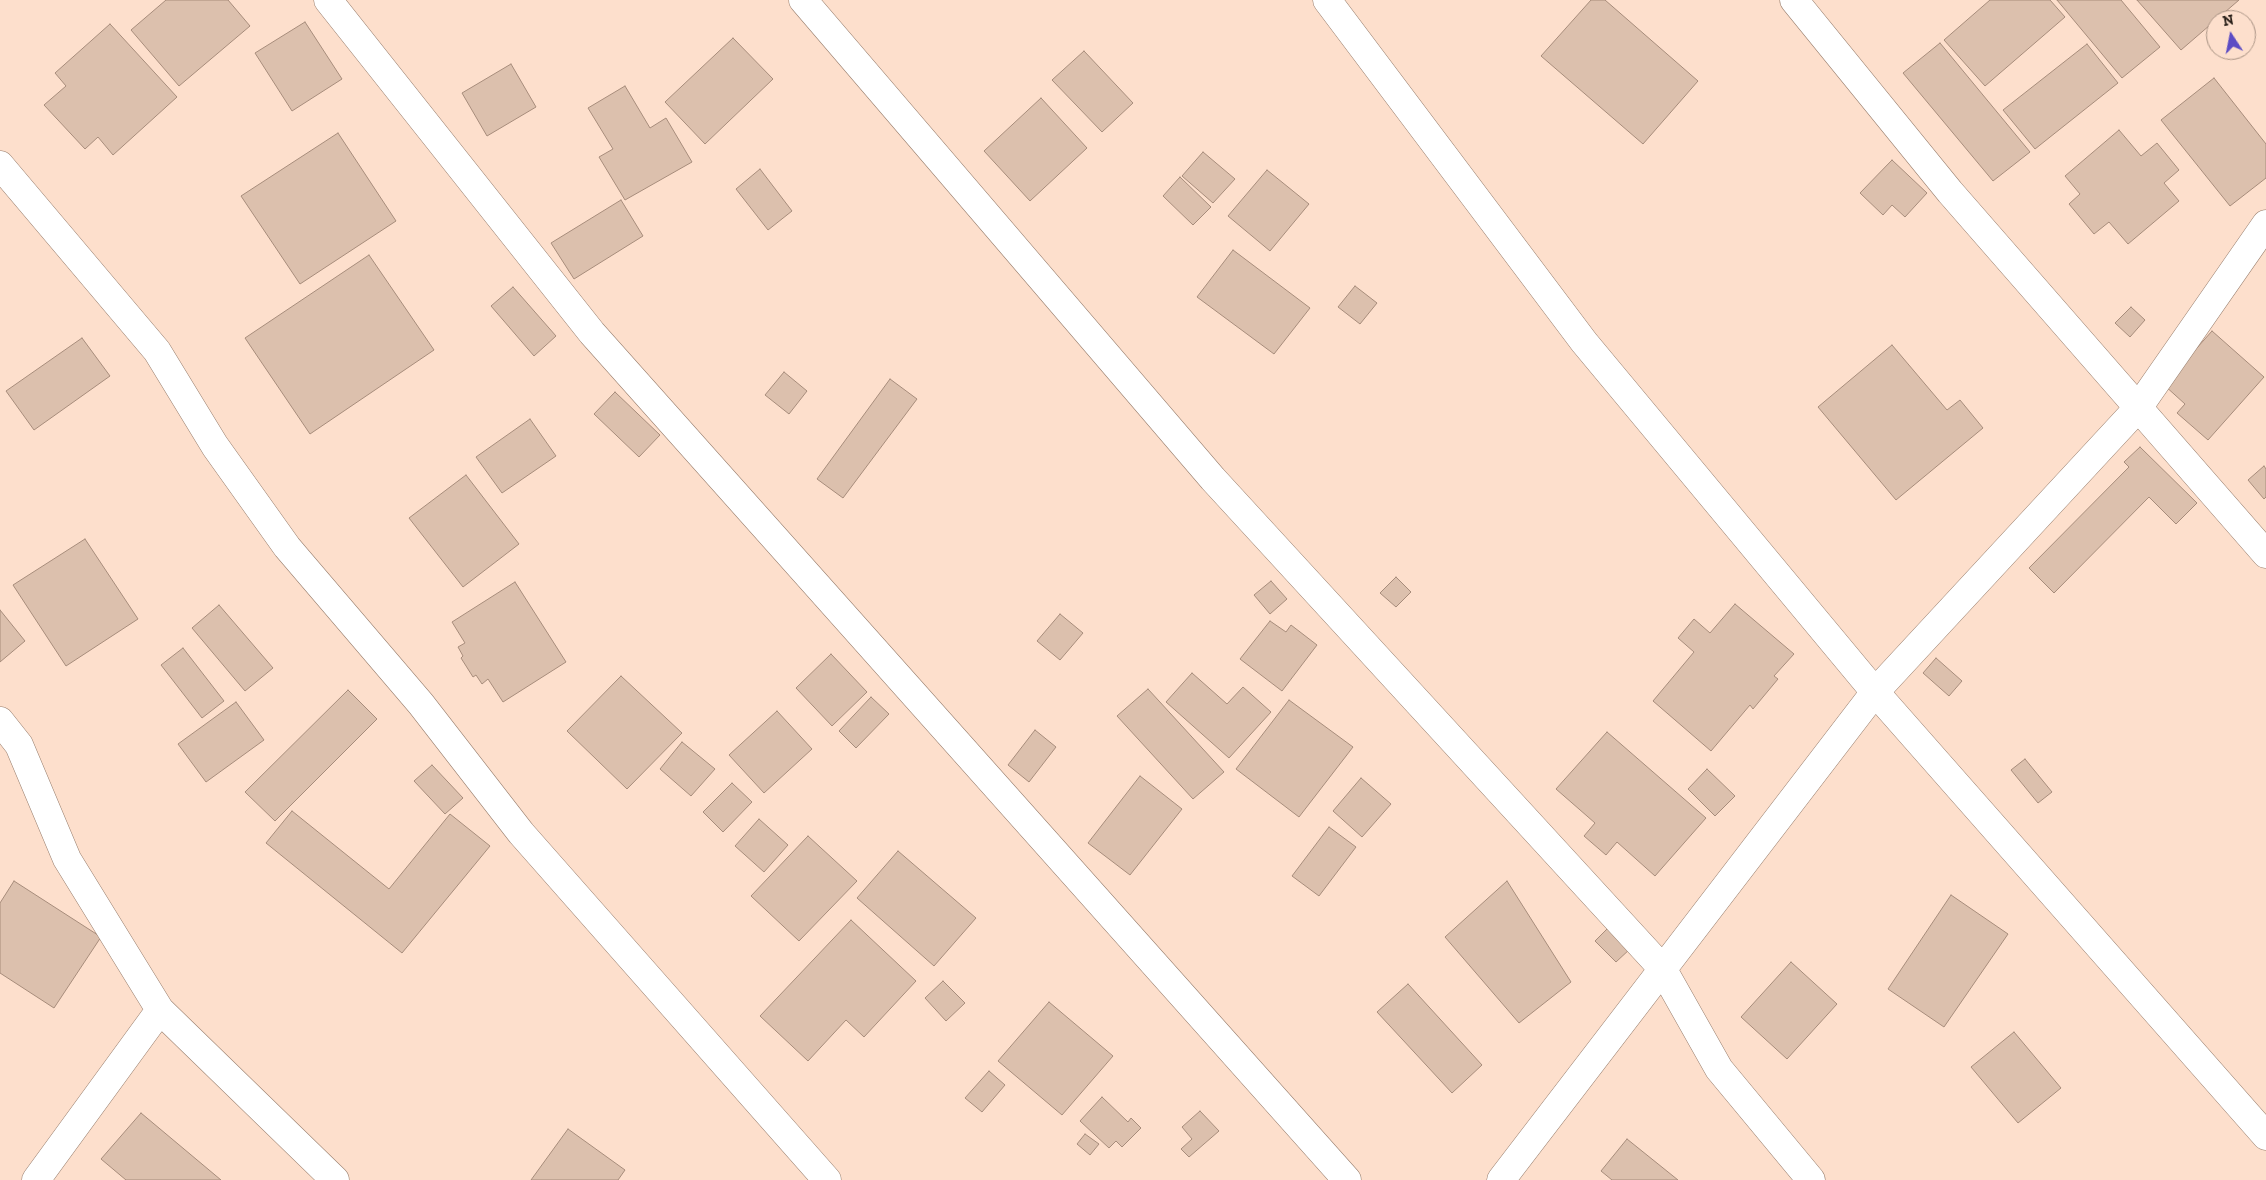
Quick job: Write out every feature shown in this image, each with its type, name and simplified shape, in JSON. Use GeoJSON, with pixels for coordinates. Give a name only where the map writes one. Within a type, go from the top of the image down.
{"type":"FeatureCollection","features":[{"type":"Feature","properties":{"kind":"street"},"geometry":{"type":"LineString","coordinates":[[328,0],[592,333],[1346,1180]]}},
{"type":"Feature","properties":{"kind":"street"},"geometry":{"type":"LineString","coordinates":[[802,0],[1214,479],[1662,968],[1719,1069],[1812,1180]]}},
{"type":"Feature","properties":{"kind":"street"},"geometry":{"type":"LineString","coordinates":[[1326,0],[1584,342],[1875,692],[2266,1136]]}},
{"type":"Feature","properties":{"kind":"street"},"geometry":{"type":"LineString","coordinates":[[1794,0],[1950,192],[2266,554]]}},
{"type":"Feature","properties":{"kind":"street"},"geometry":{"type":"LineString","coordinates":[[0,165],[157,351],[215,446],[287,548],[421,704],[521,833],[827,1180]]}},
{"type":"Feature","properties":{"kind":"street"},"geometry":{"type":"LineString","coordinates":[[1501,1180],[1875,692],[2138,408],[2266,224]]}},
{"type":"Feature","properties":{"kind":"street"},"geometry":{"type":"LineString","coordinates":[[0,721],[19,745],[67,859],[160,1010],[335,1180]]}},
{"type":"Feature","properties":{"kind":"street"},"geometry":{"type":"LineString","coordinates":[[36,1180],[160,1010]]}},
{"type":"Feature","properties":{"kind":"building"},"geometry":{"type":"Polygon","coordinates":[[[166,0],[228,0],[250,26],[179,86],[131,30],[166,0]]]}},
{"type":"Feature","properties":{"kind":"building"},"geometry":{"type":"Polygon","coordinates":[[[1591,0],[1605,0],[1698,81],[1643,144],[1541,56],[1591,0]]]}},
{"type":"Feature","properties":{"kind":"building"},"geometry":{"type":"Polygon","coordinates":[[[1990,0],[2050,0],[2065,17],[1985,86],[1944,40],[1990,0]]]}},
{"type":"Feature","properties":{"kind":"building"},"geometry":{"type":"Polygon","coordinates":[[[2057,0],[2121,0],[2160,47],[2122,78],[2057,0]]]}},
{"type":"Feature","properties":{"kind":"building"},"geometry":{"type":"Polygon","coordinates":[[[2137,0],[2239,0],[2227,10],[2206,10],[2206,28],[2181,50],[2137,0]]]}},
{"type":"Feature","properties":{"kind":"building"},"geometry":{"type":"Polygon","coordinates":[[[305,22],[342,79],[292,111],[255,53],[305,22]]]}},
{"type":"Feature","properties":{"kind":"building"},"geometry":{"type":"Polygon","coordinates":[[[110,24],[177,97],[113,155],[98,137],[85,149],[44,105],[66,86],[55,73],[110,24]]]}},
{"type":"Feature","properties":{"kind":"building"},"geometry":{"type":"Polygon","coordinates":[[[733,38],[773,79],[705,144],[665,102],[733,38]]]}},
{"type":"Feature","properties":{"kind":"building"},"geometry":{"type":"Polygon","coordinates":[[[1940,43],[2030,152],[1993,181],[1903,73],[1940,43]]]}},
{"type":"Feature","properties":{"kind":"building"},"geometry":{"type":"Polygon","coordinates":[[[2087,44],[2118,83],[2035,149],[2003,110],[2087,44]]]}},
{"type":"Feature","properties":{"kind":"building"},"geometry":{"type":"Polygon","coordinates":[[[1084,51],[1133,103],[1102,132],[1052,80],[1084,51]]]}},
{"type":"Feature","properties":{"kind":"building"},"geometry":{"type":"Polygon","coordinates":[[[511,64],[536,107],[487,136],[462,93],[511,64]]]}},
{"type":"Feature","properties":{"kind":"building"},"geometry":{"type":"Polygon","coordinates":[[[2214,78],[2266,144],[2266,178],[2230,206],[2161,120],[2214,78]]]}},
{"type":"Feature","properties":{"kind":"building"},"geometry":{"type":"Polygon","coordinates":[[[625,86],[650,128],[666,118],[692,162],[625,200],[599,157],[613,149],[588,108],[625,86]]]}},
{"type":"Feature","properties":{"kind":"building"},"geometry":{"type":"Polygon","coordinates":[[[1041,98],[1087,148],[1030,201],[984,151],[1041,98]]]}},
{"type":"Feature","properties":{"kind":"building"},"geometry":{"type":"Polygon","coordinates":[[[2119,130],[2141,156],[2157,143],[2179,170],[2164,183],[2179,201],[2128,244],[2109,222],[2094,234],[2069,204],[2080,194],[2065,176],[2119,130]]]}},
{"type":"Feature","properties":{"kind":"building"},"geometry":{"type":"Polygon","coordinates":[[[338,133],[396,221],[300,284],[241,196],[338,133]]]}},
{"type":"Feature","properties":{"kind":"building"},"geometry":{"type":"Polygon","coordinates":[[[1203,152],[1235,179],[1213,203],[1182,176],[1203,152]]]}},
{"type":"Feature","properties":{"kind":"building"},"geometry":{"type":"Polygon","coordinates":[[[1892,160],[1927,193],[1905,217],[1892,205],[1883,215],[1860,193],[1892,160]]]}},
{"type":"Feature","properties":{"kind":"building"},"geometry":{"type":"Polygon","coordinates":[[[760,169],[792,211],[768,230],[736,189],[760,169]]]}},
{"type":"Feature","properties":{"kind":"building"},"geometry":{"type":"Polygon","coordinates":[[[1267,170],[1309,204],[1270,251],[1228,216],[1267,170]]]}},
{"type":"Feature","properties":{"kind":"building"},"geometry":{"type":"Polygon","coordinates":[[[1180,177],[1211,207],[1193,225],[1163,196],[1180,177]]]}},
{"type":"Feature","properties":{"kind":"building"},"geometry":{"type":"Polygon","coordinates":[[[621,200],[643,236],[574,279],[551,243],[621,200]]]}},
{"type":"Feature","properties":{"kind":"building"},"geometry":{"type":"Polygon","coordinates":[[[1233,250],[1310,308],[1274,354],[1197,297],[1233,250]]]}},
{"type":"Feature","properties":{"kind":"building"},"geometry":{"type":"Polygon","coordinates":[[[369,255],[434,350],[310,434],[245,338],[369,255]]]}},
{"type":"Feature","properties":{"kind":"building"},"geometry":{"type":"Polygon","coordinates":[[[1355,286],[1377,303],[1360,324],[1338,307],[1355,286]]]}},
{"type":"Feature","properties":{"kind":"building"},"geometry":{"type":"Polygon","coordinates":[[[513,287],[556,336],[534,356],[491,306],[513,287]]]}},
{"type":"Feature","properties":{"kind":"building"},"geometry":{"type":"Polygon","coordinates":[[[2131,307],[2145,320],[2130,337],[2115,323],[2131,307]]]}},
{"type":"Feature","properties":{"kind":"building"},"geometry":{"type":"Polygon","coordinates":[[[2212,331],[2264,377],[2208,440],[2177,413],[2185,404],[2164,385],[2212,331]]]}},
{"type":"Feature","properties":{"kind":"building"},"geometry":{"type":"Polygon","coordinates":[[[82,338],[110,376],[34,430],[6,391],[82,338]]]}},
{"type":"Feature","properties":{"kind":"building"},"geometry":{"type":"Polygon","coordinates":[[[1892,345],[1947,410],[1960,400],[1983,428],[1896,500],[1818,407],[1892,345]]]}},
{"type":"Feature","properties":{"kind":"building"},"geometry":{"type":"Polygon","coordinates":[[[784,372],[807,391],[789,414],[765,395],[784,372]]]}},
{"type":"Feature","properties":{"kind":"building"},"geometry":{"type":"Polygon","coordinates":[[[890,379],[917,399],[843,498],[817,479],[890,379]]]}},
{"type":"Feature","properties":{"kind":"building"},"geometry":{"type":"Polygon","coordinates":[[[615,392],[660,435],[639,457],[594,414],[615,392]]]}},
{"type":"Feature","properties":{"kind":"building"},"geometry":{"type":"Polygon","coordinates":[[[530,419],[556,456],[502,493],[476,457],[530,419]]]}},
{"type":"Feature","properties":{"kind":"building"},"geometry":{"type":"Polygon","coordinates":[[[2140,447],[2197,503],[2176,524],[2149,497],[2054,593],[2029,568],[2129,467],[2124,462],[2140,447]]]}},
{"type":"Feature","properties":{"kind":"building"},"geometry":{"type":"Polygon","coordinates":[[[2264,466],[2266,469],[2266,497],[2264,499],[2248,480],[2264,466]]]}},
{"type":"Feature","properties":{"kind":"building"},"geometry":{"type":"Polygon","coordinates":[[[466,475],[519,544],[463,587],[409,518],[466,475]]]}},
{"type":"Feature","properties":{"kind":"building"},"geometry":{"type":"Polygon","coordinates":[[[85,539],[138,619],[66,666],[13,585],[85,539]]]}},
{"type":"Feature","properties":{"kind":"building"},"geometry":{"type":"Polygon","coordinates":[[[1396,577],[1411,592],[1396,607],[1380,593],[1396,577]]]}},
{"type":"Feature","properties":{"kind":"building"},"geometry":{"type":"Polygon","coordinates":[[[1271,581],[1287,599],[1270,614],[1254,595],[1271,581]]]}},
{"type":"Feature","properties":{"kind":"building"},"geometry":{"type":"Polygon","coordinates":[[[515,582],[566,662],[503,702],[488,679],[482,684],[476,675],[473,677],[461,658],[463,656],[458,647],[465,643],[452,622],[515,582]]]}},
{"type":"Feature","properties":{"kind":"building"},"geometry":{"type":"Polygon","coordinates":[[[1735,604],[1794,654],[1774,676],[1778,679],[1753,709],[1750,705],[1711,751],[1653,701],[1694,652],[1678,638],[1694,619],[1710,633],[1735,604]]]}},
{"type":"Feature","properties":{"kind":"building"},"geometry":{"type":"Polygon","coordinates":[[[219,605],[273,668],[245,691],[192,628],[219,605]]]}},
{"type":"Feature","properties":{"kind":"building"},"geometry":{"type":"Polygon","coordinates":[[[0,610],[25,641],[0,662],[0,610]]]}},
{"type":"Feature","properties":{"kind":"building"},"geometry":{"type":"Polygon","coordinates":[[[1060,614],[1083,633],[1060,660],[1037,641],[1060,614]]]}},
{"type":"Feature","properties":{"kind":"building"},"geometry":{"type":"Polygon","coordinates":[[[1270,621],[1286,632],[1291,625],[1317,645],[1282,691],[1240,659],[1270,621]]]}},
{"type":"Feature","properties":{"kind":"building"},"geometry":{"type":"Polygon","coordinates":[[[183,648],[224,701],[202,718],[161,665],[183,648]]]}},
{"type":"Feature","properties":{"kind":"building"},"geometry":{"type":"Polygon","coordinates":[[[831,654],[867,692],[832,726],[796,688],[831,654]]]}},
{"type":"Feature","properties":{"kind":"building"},"geometry":{"type":"Polygon","coordinates":[[[1936,658],[1962,681],[1949,696],[1923,673],[1936,658]]]}},
{"type":"Feature","properties":{"kind":"building"},"geometry":{"type":"Polygon","coordinates":[[[1192,673],[1227,704],[1243,687],[1271,712],[1229,758],[1166,702],[1192,673]]]}},
{"type":"Feature","properties":{"kind":"building"},"geometry":{"type":"Polygon","coordinates":[[[621,676],[682,733],[627,789],[567,731],[621,676]]]}},
{"type":"Feature","properties":{"kind":"building"},"geometry":{"type":"Polygon","coordinates":[[[1148,689],[1224,772],[1193,799],[1117,716],[1148,689]]]}},
{"type":"Feature","properties":{"kind":"building"},"geometry":{"type":"Polygon","coordinates":[[[348,690],[377,719],[275,821],[245,792],[348,690]]]}},
{"type":"Feature","properties":{"kind":"building"},"geometry":{"type":"Polygon","coordinates":[[[871,697],[889,714],[856,748],[839,731],[871,697]]]}},
{"type":"Feature","properties":{"kind":"building"},"geometry":{"type":"Polygon","coordinates":[[[1289,700],[1353,747],[1299,817],[1236,769],[1289,700]]]}},
{"type":"Feature","properties":{"kind":"building"},"geometry":{"type":"Polygon","coordinates":[[[236,702],[264,740],[206,782],[178,744],[236,702]]]}},
{"type":"Feature","properties":{"kind":"building"},"geometry":{"type":"Polygon","coordinates":[[[777,711],[812,749],[764,793],[729,755],[777,711]]]}},
{"type":"Feature","properties":{"kind":"building"},"geometry":{"type":"Polygon","coordinates":[[[1035,730],[1056,747],[1029,782],[1008,765],[1035,730]]]}},
{"type":"Feature","properties":{"kind":"building"},"geometry":{"type":"Polygon","coordinates":[[[1607,732],[1706,818],[1655,876],[1617,842],[1606,855],[1584,836],[1595,823],[1556,789],[1607,732]]]}},
{"type":"Feature","properties":{"kind":"building"},"geometry":{"type":"Polygon","coordinates":[[[682,742],[715,769],[691,796],[660,769],[682,742]]]}},
{"type":"Feature","properties":{"kind":"building"},"geometry":{"type":"Polygon","coordinates":[[[2025,759],[2052,792],[2038,803],[2011,770],[2025,759]]]}},
{"type":"Feature","properties":{"kind":"building"},"geometry":{"type":"Polygon","coordinates":[[[432,765],[463,798],[445,814],[414,781],[432,765]]]}},
{"type":"Feature","properties":{"kind":"building"},"geometry":{"type":"Polygon","coordinates":[[[1707,769],[1735,796],[1715,816],[1688,789],[1707,769]]]}},
{"type":"Feature","properties":{"kind":"building"},"geometry":{"type":"Polygon","coordinates":[[[1140,776],[1182,809],[1130,875],[1088,843],[1140,776]]]}},
{"type":"Feature","properties":{"kind":"building"},"geometry":{"type":"Polygon","coordinates":[[[1361,778],[1391,804],[1362,837],[1333,811],[1361,778]]]}},
{"type":"Feature","properties":{"kind":"building"},"geometry":{"type":"Polygon","coordinates":[[[732,783],[752,802],[723,832],[703,812],[732,783]]]}},
{"type":"Feature","properties":{"kind":"building"},"geometry":{"type":"Polygon","coordinates":[[[292,811],[389,889],[450,814],[490,846],[402,953],[266,843],[292,811]]]}},
{"type":"Feature","properties":{"kind":"building"},"geometry":{"type":"Polygon","coordinates":[[[759,819],[788,845],[764,872],[735,846],[759,819]]]}},
{"type":"Feature","properties":{"kind":"building"},"geometry":{"type":"Polygon","coordinates":[[[1329,827],[1356,847],[1319,896],[1292,876],[1329,827]]]}},
{"type":"Feature","properties":{"kind":"building"},"geometry":{"type":"Polygon","coordinates":[[[808,836],[857,881],[799,941],[751,896],[808,836]]]}},
{"type":"Feature","properties":{"kind":"building"},"geometry":{"type":"Polygon","coordinates":[[[898,851],[976,918],[934,966],[857,898],[898,851]]]}},
{"type":"Feature","properties":{"kind":"building"},"geometry":{"type":"Polygon","coordinates":[[[14,881],[101,937],[54,1008],[0,973],[0,903],[14,881]]]}},
{"type":"Feature","properties":{"kind":"building"},"geometry":{"type":"Polygon","coordinates":[[[1507,881],[1571,982],[1519,1023],[1445,937],[1507,881]]]}},
{"type":"Feature","properties":{"kind":"building"},"geometry":{"type":"Polygon","coordinates":[[[1951,895],[2008,934],[1944,1027],[1888,989],[1951,895]]]}},
{"type":"Feature","properties":{"kind":"building"},"geometry":{"type":"Polygon","coordinates":[[[851,920],[916,981],[864,1037],[846,1020],[808,1061],[760,1016],[851,920]]]}},
{"type":"Feature","properties":{"kind":"building"},"geometry":{"type":"Polygon","coordinates":[[[1610,926],[1631,948],[1616,962],[1595,941],[1610,926]]]}},
{"type":"Feature","properties":{"kind":"building"},"geometry":{"type":"Polygon","coordinates":[[[1791,962],[1837,1004],[1787,1059],[1741,1017],[1791,962]]]}},
{"type":"Feature","properties":{"kind":"building"},"geometry":{"type":"Polygon","coordinates":[[[943,981],[965,1003],[946,1021],[925,998],[943,981]]]}},
{"type":"Feature","properties":{"kind":"building"},"geometry":{"type":"Polygon","coordinates":[[[1408,984],[1482,1065],[1452,1093],[1377,1012],[1408,984]]]}},
{"type":"Feature","properties":{"kind":"building"},"geometry":{"type":"Polygon","coordinates":[[[1049,1002],[1113,1056],[1062,1115],[998,1061],[1049,1002]]]}},
{"type":"Feature","properties":{"kind":"building"},"geometry":{"type":"Polygon","coordinates":[[[2014,1032],[2061,1088],[2018,1123],[1971,1067],[2014,1032]]]}},
{"type":"Feature","properties":{"kind":"building"},"geometry":{"type":"Polygon","coordinates":[[[989,1071],[1005,1085],[982,1112],[965,1098],[989,1071]]]}},
{"type":"Feature","properties":{"kind":"building"},"geometry":{"type":"Polygon","coordinates":[[[1102,1097],[1128,1122],[1131,1118],[1141,1128],[1122,1147],[1116,1141],[1109,1148],[1080,1121],[1102,1097]]]}},
{"type":"Feature","properties":{"kind":"building"},"geometry":{"type":"Polygon","coordinates":[[[1200,1111],[1219,1131],[1189,1157],[1181,1149],[1192,1139],[1182,1127],[1200,1111]]]}},
{"type":"Feature","properties":{"kind":"building"},"geometry":{"type":"Polygon","coordinates":[[[141,1113],[221,1180],[126,1180],[101,1159],[141,1113]]]}},
{"type":"Feature","properties":{"kind":"building"},"geometry":{"type":"Polygon","coordinates":[[[568,1129],[625,1170],[618,1180],[531,1180],[568,1129]]]}},
{"type":"Feature","properties":{"kind":"building"},"geometry":{"type":"Polygon","coordinates":[[[1085,1134],[1099,1144],[1090,1155],[1077,1144],[1085,1134]]]}},
{"type":"Feature","properties":{"kind":"building"},"geometry":{"type":"Polygon","coordinates":[[[1627,1139],[1678,1180],[1612,1180],[1601,1171],[1627,1139]]]}}]}
